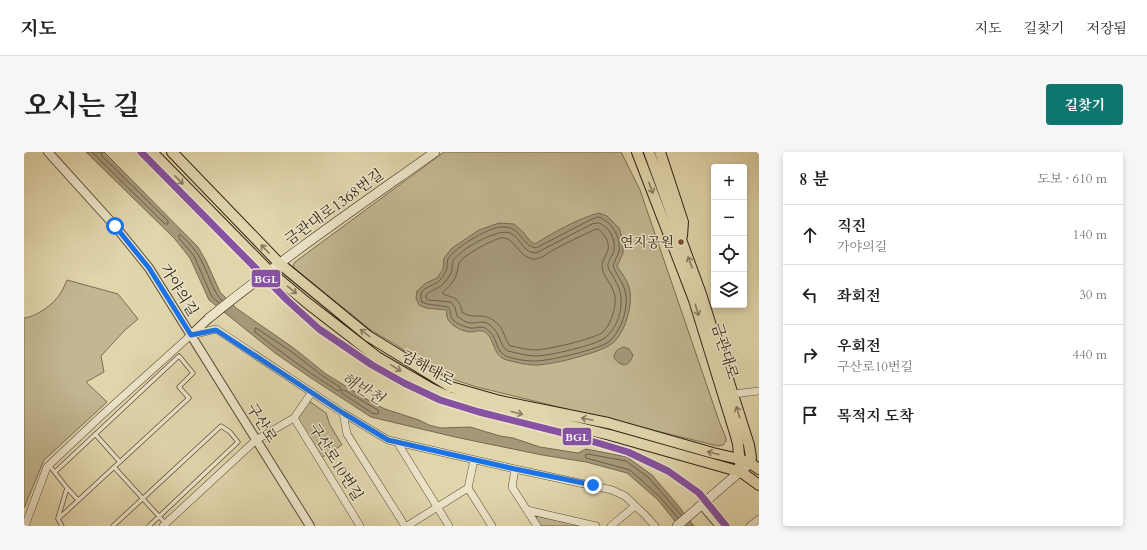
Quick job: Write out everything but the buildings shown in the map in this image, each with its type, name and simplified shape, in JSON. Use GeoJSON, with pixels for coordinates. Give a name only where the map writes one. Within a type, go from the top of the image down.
{"type":"FeatureCollection","features":[{"type":"Feature","properties":{"kind":"main road","name":"김해대로"},"geometry":{"type":"LineString","coordinates":[[152,152],[269,271],[306,302],[377,357],[432,389],[449,397],[610,435],[741,472],[759,485]]}},
{"type":"Feature","properties":{"kind":"main road","name":"김해대로"},"geometry":{"type":"LineString","coordinates":[[172,152],[279,264],[368,336],[451,387],[500,401],[608,424],[739,459],[755,466]]}},
{"type":"Feature","properties":{"kind":"main road","name":"금관대로1368번길"},"geometry":{"type":"LineString","coordinates":[[209,318],[269,271],[435,152]]}},
{"type":"Feature","properties":{"kind":"main road","name":"금관대로"},"geometry":{"type":"LineString","coordinates":[[637,152],[694,300],[735,433],[738,444],[741,472]]}},
{"type":"Feature","properties":{"kind":"main road","name":"금관대로"},"geometry":{"type":"LineString","coordinates":[[649,152],[701,294],[755,466]]}},
{"type":"Feature","properties":{"kind":"main road"},"geometry":{"type":"LineString","coordinates":[[660,152],[683,222],[681,238]]}},
{"type":"Feature","properties":{"kind":"main road"},"geometry":{"type":"LineString","coordinates":[[677,526],[741,472],[755,466]]}},
{"type":"Feature","properties":{"kind":"street","name":"가야의길"},"geometry":{"type":"LineString","coordinates":[[48,152],[115,226],[149,268],[191,335]]}},
{"type":"Feature","properties":{"kind":"street"},"geometry":{"type":"LineString","coordinates":[[25,526],[47,467],[209,318]]}},
{"type":"Feature","properties":{"kind":"street","name":"구산로10번길"},"geometry":{"type":"LineString","coordinates":[[191,335],[216,330],[343,413],[388,440],[612,490],[625,496],[655,526]]}},
{"type":"Feature","properties":{"kind":"street","name":"구산로"},"geometry":{"type":"LineString","coordinates":[[191,335],[310,526]]}},
{"type":"Feature","properties":{"kind":"street"},"geometry":{"type":"LineString","coordinates":[[733,394],[759,390]]}},
{"type":"Feature","properties":{"kind":"street","name":"구산로10번길"},"geometry":{"type":"LineString","coordinates":[[312,392],[294,418],[360,526]]}},
{"type":"Feature","properties":{"kind":"street","name":"구산로10번길"},"geometry":{"type":"LineString","coordinates":[[343,413],[347,434],[406,526]]}},
{"type":"Feature","properties":{"kind":"street"},"geometry":{"type":"LineString","coordinates":[[164,525],[256,440],[294,418]]}},
{"type":"Feature","properties":{"kind":"street"},"geometry":{"type":"LineString","coordinates":[[397,442],[449,526]]}},
{"type":"Feature","properties":{"kind":"street"},"geometry":{"type":"LineString","coordinates":[[474,460],[468,488],[492,526]]}},
{"type":"Feature","properties":{"kind":"street"},"geometry":{"type":"LineString","coordinates":[[515,469],[512,487],[537,526]]}},
{"type":"Feature","properties":{"kind":"street"},"geometry":{"type":"LineString","coordinates":[[406,526],[468,488]]}},
{"type":"Feature","properties":{"kind":"street"},"geometry":{"type":"LineString","coordinates":[[611,526],[635,506]]}},
{"type":"Feature","properties":{"kind":"street"},"geometry":{"type":"LineString","coordinates":[[702,506],[720,526]]}},
{"type":"Feature","properties":{"kind":"street"},"geometry":{"type":"LineString","coordinates":[[527,510],[596,526]]}},
{"type":"Feature","properties":{"kind":"street"},"geometry":{"type":"LineString","coordinates":[[750,526],[759,519]]}},
{"type":"Feature","properties":{"kind":"lane"},"geometry":{"type":"LineString","coordinates":[[55,472],[179,356],[193,372],[180,387],[189,398],[58,519]]}},
{"type":"Feature","properties":{"kind":"lane"},"geometry":{"type":"LineString","coordinates":[[113,526],[221,426],[230,432],[238,442],[149,526]]}},
{"type":"Feature","properties":{"kind":"lane"},"geometry":{"type":"LineString","coordinates":[[95,434],[120,462]]}},
{"type":"Feature","properties":{"kind":"lane"},"geometry":{"type":"LineString","coordinates":[[49,465],[78,500]]}},
{"type":"Feature","properties":{"kind":"lane"},"geometry":{"type":"LineString","coordinates":[[114,467],[159,516],[164,525]]}},
{"type":"Feature","properties":{"kind":"lane"},"geometry":{"type":"LineString","coordinates":[[62,526],[58,519],[67,488]]}},
{"type":"Feature","properties":{"kind":"shaded area","name":"연지공원"},"geometry":{"type":"Polygon","coordinates":[[[444,152],[621,152],[640,190],[726,438],[723,445],[718,446],[477,387],[452,379],[372,331],[294,268],[293,265],[295,262],[444,152]]]}},
{"type":"Feature","properties":{"kind":"shaded area"},"geometry":{"type":"Polygon","coordinates":[[[67,280],[118,294],[138,319],[125,330],[101,356],[104,372],[86,382],[107,402],[44,460],[24,508],[24,318],[39,313],[49,306],[60,294],[67,280]]]}},
{"type":"Feature","properties":{"kind":"shaded area"},"geometry":{"type":"Polygon","coordinates":[[[309,401],[326,413],[330,425],[342,445],[321,458],[298,419],[309,401]]]}},
{"type":"Feature","properties":{"kind":"shaded area"},"geometry":{"type":"Polygon","coordinates":[[[537,516],[583,526],[538,526],[535,520],[537,516]]]}},
{"type":"Feature","properties":{"kind":"water","name":"해반천"},"geometry":{"type":"Polygon","coordinates":[[[86,152],[104,152],[198,247],[220,292],[236,308],[295,349],[326,374],[373,403],[385,409],[441,428],[470,427],[500,436],[513,438],[540,447],[578,453],[586,449],[627,457],[652,475],[694,526],[679,526],[658,500],[627,473],[586,462],[542,455],[455,437],[371,417],[275,353],[209,300],[190,258],[174,238],[86,152]]]}},
{"type":"Feature","properties":{"kind":"water"},"geometry":{"type":"Polygon","coordinates":[[[599,213],[607,216],[619,228],[623,241],[623,253],[617,266],[627,282],[630,294],[629,310],[624,327],[615,341],[610,345],[585,355],[541,365],[507,360],[498,355],[490,338],[483,331],[464,331],[450,322],[447,315],[447,310],[426,308],[419,305],[416,298],[417,291],[426,283],[437,278],[443,269],[444,258],[452,248],[479,230],[499,223],[514,224],[531,242],[535,244],[566,226],[599,213]]]}},
{"type":"Feature","properties":{"kind":"water"},"geometry":{"type":"Polygon","coordinates":[[[624,347],[629,349],[633,355],[629,362],[625,365],[619,363],[614,358],[617,351],[624,347]]]}},
{"type":"Feature","properties":{"kind":"transit line","name":"BGL"},"geometry":{"type":"LineString","coordinates":[[141,152],[287,300],[319,329],[372,365],[404,383],[440,400],[628,452],[668,471],[699,493],[726,526]]}},
{"type":"Feature","properties":{"kind":"place","name":"연지공원"},"geometry":{"type":"Point","coordinates":[681,242]}},
{"type":"Feature","properties":{"kind":"route"},"geometry":{"type":"LineString","coordinates":[[115,226],[149,268],[191,335],[216,330],[343,413],[388,440],[593,485]]}}]}
